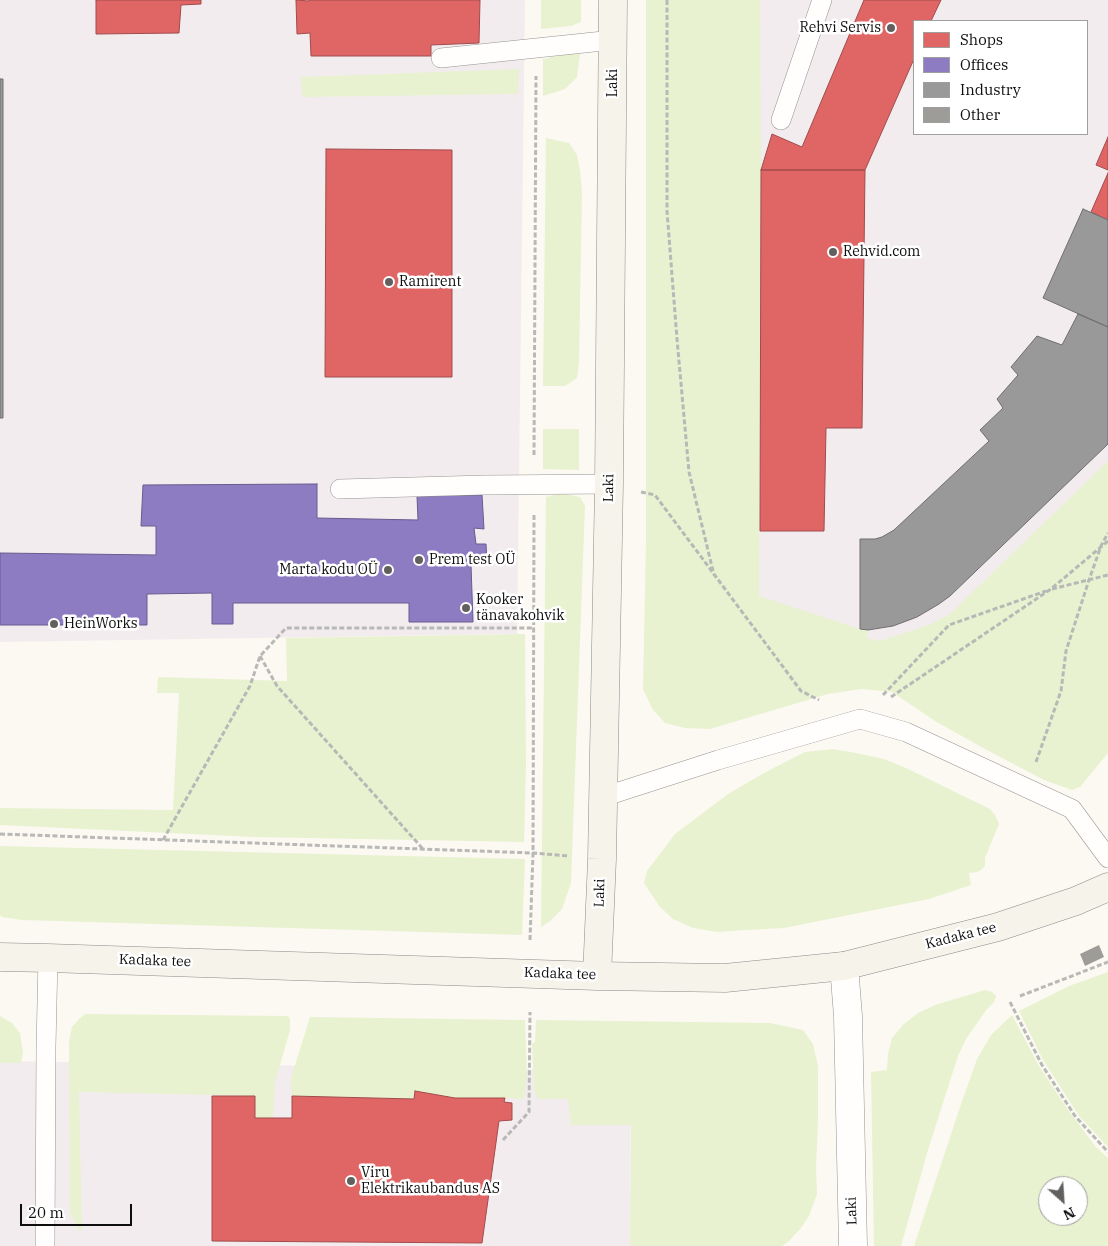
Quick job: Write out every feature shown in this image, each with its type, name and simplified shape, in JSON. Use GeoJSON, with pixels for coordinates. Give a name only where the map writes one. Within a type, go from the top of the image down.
{"type":"FeatureCollection","features":[{"type":"Feature","properties":{"kind":"main road","name":"Laki"},"geometry":{"type":"LineString","coordinates":[[597,976],[602,859],[609,484],[613,0]]}},
{"type":"Feature","properties":{"kind":"main road","name":"Kadaka tee"},"geometry":{"type":"LineString","coordinates":[[0,957],[597,976],[725,978],[844,966],[998,927],[1076,901],[1108,887]]}},
{"type":"Feature","properties":{"kind":"street","name":"Laki"},"geometry":{"type":"LineString","coordinates":[[844,966],[848,1016],[852,1246]]}},
{"type":"Feature","properties":{"kind":"lane"},"geometry":{"type":"LineString","coordinates":[[781,120],[822,0]]}},
{"type":"Feature","properties":{"kind":"lane"},"geometry":{"type":"LineString","coordinates":[[441,58],[613,40]]}},
{"type":"Feature","properties":{"kind":"lane"},"geometry":{"type":"LineString","coordinates":[[340,489],[609,484]]}},
{"type":"Feature","properties":{"kind":"lane"},"geometry":{"type":"LineString","coordinates":[[603,797],[718,760],[860,719],[906,732],[1072,809],[1108,858]]}},
{"type":"Feature","properties":{"kind":"lane"},"geometry":{"type":"LineString","coordinates":[[45,1246],[48,958]]}},
{"type":"Feature","properties":{"kind":"path"},"geometry":{"type":"LineString","coordinates":[[667,0],[667,211],[677,339],[689,472],[714,575]]}},
{"type":"Feature","properties":{"kind":"path"},"geometry":{"type":"LineString","coordinates":[[528,973],[533,853],[536,48]]}},
{"type":"Feature","properties":{"kind":"path"},"geometry":{"type":"LineString","coordinates":[[609,484],[655,495],[801,691],[860,719]]}},
{"type":"Feature","properties":{"kind":"path"},"geometry":{"type":"LineString","coordinates":[[1028,788],[1061,691],[1066,651],[1101,546],[1108,533]]}},
{"type":"Feature","properties":{"kind":"path"},"geometry":{"type":"LineString","coordinates":[[860,719],[1051,589],[1108,541]]}},
{"type":"Feature","properties":{"kind":"path"},"geometry":{"type":"LineString","coordinates":[[860,719],[949,625],[1051,589],[1108,576]]}},
{"type":"Feature","properties":{"kind":"path"},"geometry":{"type":"LineString","coordinates":[[163,840],[250,686],[260,656],[286,628],[534,628]]}},
{"type":"Feature","properties":{"kind":"path"},"geometry":{"type":"LineString","coordinates":[[260,656],[277,686],[423,849]]}},
{"type":"Feature","properties":{"kind":"path"},"geometry":{"type":"LineString","coordinates":[[0,834],[533,853]]}},
{"type":"Feature","properties":{"kind":"path"},"geometry":{"type":"LineString","coordinates":[[1020,996],[1108,962]]}},
{"type":"Feature","properties":{"kind":"path"},"geometry":{"type":"LineString","coordinates":[[1010,1002],[1042,1066],[1075,1116],[1108,1152]]}},
{"type":"Feature","properties":{"kind":"path"},"geometry":{"type":"LineString","coordinates":[[502,1140],[529,1112],[530,1012]]}},
{"type":"Feature","properties":{"kind":"shaded area"},"geometry":{"type":"Polygon","coordinates":[[[0,0],[525,0],[517,634],[0,642],[0,0]]]}},
{"type":"Feature","properties":{"kind":"shaded area"},"geometry":{"type":"Polygon","coordinates":[[[754,0],[1108,0],[1108,486],[914,664],[718,684],[754,0]]]}},
{"type":"Feature","properties":{"kind":"shaded area"},"geometry":{"type":"Polygon","coordinates":[[[0,1061],[631,1071],[630,1246],[0,1246],[0,1061]]]}},
{"type":"Feature","properties":{"kind":"green space"},"geometry":{"type":"Polygon","coordinates":[[[541,0],[581,0],[581,22],[571,26],[541,29],[541,0]]]}},
{"type":"Feature","properties":{"kind":"green space"},"geometry":{"type":"Polygon","coordinates":[[[646,0],[760,0],[759,596],[868,630],[867,638],[879,641],[933,623],[950,614],[1108,461],[1108,753],[1080,787],[1072,790],[1044,780],[935,721],[892,692],[861,689],[828,694],[710,729],[685,728],[665,723],[653,710],[643,689],[646,540],[646,0]]]}},
{"type":"Feature","properties":{"kind":"green space"},"geometry":{"type":"Polygon","coordinates":[[[576,52],[580,54],[577,77],[565,89],[543,96],[543,59],[576,52]]]}},
{"type":"Feature","properties":{"kind":"green space"},"geometry":{"type":"Polygon","coordinates":[[[519,69],[518,94],[302,97],[301,77],[519,69]]]}},
{"type":"Feature","properties":{"kind":"green space"},"geometry":{"type":"Polygon","coordinates":[[[546,138],[569,143],[577,155],[582,193],[579,363],[577,378],[565,386],[543,386],[546,138]]]}},
{"type":"Feature","properties":{"kind":"green space"},"geometry":{"type":"Polygon","coordinates":[[[543,429],[579,429],[579,470],[543,469],[543,429]]]}},
{"type":"Feature","properties":{"kind":"green space"},"geometry":{"type":"Polygon","coordinates":[[[561,493],[580,497],[585,506],[571,883],[562,909],[541,927],[546,497],[561,493]]]}},
{"type":"Feature","properties":{"kind":"green space"},"geometry":{"type":"Polygon","coordinates":[[[525,634],[526,765],[524,842],[254,837],[0,825],[0,808],[173,810],[179,693],[157,693],[158,677],[287,681],[286,638],[525,634]]]}},
{"type":"Feature","properties":{"kind":"green space"},"geometry":{"type":"Polygon","coordinates":[[[833,749],[884,759],[990,809],[999,824],[985,858],[985,866],[977,872],[969,873],[971,885],[929,899],[784,928],[717,932],[693,928],[673,919],[660,907],[644,883],[647,871],[675,834],[728,794],[764,773],[805,752],[833,749]]]}},
{"type":"Feature","properties":{"kind":"green space"},"geometry":{"type":"Polygon","coordinates":[[[0,846],[525,859],[522,935],[22,920],[2,917],[0,915],[0,846]]]}},
{"type":"Feature","properties":{"kind":"green space"},"geometry":{"type":"Polygon","coordinates":[[[1108,972],[1108,1147],[1079,1116],[1043,1060],[1019,1011],[1069,986],[1108,972]]]}},
{"type":"Feature","properties":{"kind":"green space"},"geometry":{"type":"Polygon","coordinates":[[[985,990],[992,992],[996,996],[994,1002],[966,1039],[958,1056],[928,1150],[901,1246],[874,1246],[871,1072],[887,1070],[892,1038],[904,1024],[918,1013],[935,1005],[985,990]]]}},
{"type":"Feature","properties":{"kind":"green space"},"geometry":{"type":"Polygon","coordinates":[[[85,1014],[288,1016],[290,1019],[290,1030],[275,1082],[273,1118],[255,1118],[255,1096],[79,1092],[82,1231],[79,1231],[70,1213],[69,1041],[72,1027],[85,1014]]]}},
{"type":"Feature","properties":{"kind":"green space"},"geometry":{"type":"Polygon","coordinates":[[[1012,1015],[1039,1066],[1068,1110],[1096,1147],[1108,1158],[1108,1246],[914,1246],[977,1059],[991,1035],[1012,1015]]]}},
{"type":"Feature","properties":{"kind":"green space"},"geometry":{"type":"Polygon","coordinates":[[[0,1016],[12,1023],[20,1033],[23,1053],[21,1063],[0,1063],[0,1016]]]}},
{"type":"Feature","properties":{"kind":"green space"},"geometry":{"type":"Polygon","coordinates":[[[310,1017],[525,1020],[527,1077],[524,1099],[292,1096],[290,1081],[310,1017]]]}},
{"type":"Feature","properties":{"kind":"green space"},"geometry":{"type":"Polygon","coordinates":[[[536,1020],[770,1023],[803,1030],[813,1044],[818,1066],[818,1120],[817,1194],[809,1216],[801,1228],[782,1246],[630,1246],[631,1125],[571,1125],[568,1099],[538,1099],[534,1090],[532,1044],[535,1042],[536,1020]]]}},
{"type":"Feature","properties":{"kind":"building: Shops"},"geometry":{"type":"Polygon","coordinates":[[[96,0],[201,0],[201,4],[181,5],[179,33],[96,34],[96,0]]]}},
{"type":"Feature","properties":{"kind":"building: Shops"},"geometry":{"type":"Polygon","coordinates":[[[296,0],[480,0],[479,43],[431,45],[431,56],[311,56],[310,33],[297,34],[296,0]]]}},
{"type":"Feature","properties":{"kind":"building: Shops"},"geometry":{"type":"Polygon","coordinates":[[[864,0],[941,0],[931,20],[913,20],[913,61],[865,170],[761,170],[772,134],[802,147],[864,0]]]}},
{"type":"Feature","properties":{"kind":"building: Shops"},"geometry":{"type":"Polygon","coordinates":[[[1108,137],[1108,170],[1096,165],[1108,137]]]}},
{"type":"Feature","properties":{"kind":"building: Shops","name":"Ramirent"},"geometry":{"type":"Polygon","coordinates":[[[326,149],[452,150],[452,377],[325,377],[326,149]]]}},
{"type":"Feature","properties":{"kind":"building: Shops"},"geometry":{"type":"Polygon","coordinates":[[[761,170],[865,170],[862,428],[826,428],[824,531],[760,531],[761,170]]]}},
{"type":"Feature","properties":{"kind":"building: Shops"},"geometry":{"type":"Polygon","coordinates":[[[1108,173],[1108,220],[1091,212],[1108,173]]]}},
{"type":"Feature","properties":{"kind":"building: Shops","name":"Viru Elektrikaubandus AS"},"geometry":{"type":"Polygon","coordinates":[[[415,1091],[455,1098],[505,1098],[504,1102],[512,1103],[512,1120],[499,1121],[482,1243],[212,1241],[212,1096],[255,1096],[255,1118],[292,1118],[292,1096],[414,1099],[415,1091]]]}},
{"type":"Feature","properties":{"kind":"building: Offices"},"geometry":{"type":"Polygon","coordinates":[[[317,484],[317,518],[418,520],[417,496],[482,495],[484,529],[474,528],[476,544],[486,544],[487,564],[471,565],[473,622],[409,622],[409,603],[233,603],[233,624],[212,624],[212,593],[147,594],[147,625],[0,625],[0,553],[156,555],[156,526],[141,526],[143,485],[317,484]]]}},
{"type":"Feature","properties":{"kind":"building: Industry"},"geometry":{"type":"Polygon","coordinates":[[[0,79],[3,79],[3,418],[0,418],[0,79]]]}},
{"type":"Feature","properties":{"kind":"building: Industry"},"geometry":{"type":"Polygon","coordinates":[[[1083,209],[1108,220],[1108,327],[1043,298],[1083,209]]]}},
{"type":"Feature","properties":{"kind":"building: Industry"},"geometry":{"type":"Polygon","coordinates":[[[1078,314],[1108,327],[1108,444],[950,596],[917,617],[893,626],[868,630],[860,629],[860,539],[875,539],[894,530],[989,441],[980,430],[1003,408],[997,399],[1018,375],[1011,367],[1037,336],[1062,345],[1078,314]]]}},
{"type":"Feature","properties":{"kind":"building: Other"},"geometry":{"type":"Polygon","coordinates":[[[1099,945],[1104,957],[1085,966],[1080,954],[1099,945]]]}},
{"type":"Feature","properties":{"kind":"place","name":"Rehvi Servis"},"geometry":{"type":"Point","coordinates":[891,28]}},
{"type":"Feature","properties":{"kind":"place","name":"Rehvid.com"},"geometry":{"type":"Point","coordinates":[833,252]}},
{"type":"Feature","properties":{"kind":"place","name":"Ramirent"},"geometry":{"type":"Point","coordinates":[389,282]}},
{"type":"Feature","properties":{"kind":"place","name":"Prem test OÜ"},"geometry":{"type":"Point","coordinates":[419,560]}},
{"type":"Feature","properties":{"kind":"place","name":"Marta kodu OÜ"},"geometry":{"type":"Point","coordinates":[388,570]}},
{"type":"Feature","properties":{"kind":"place","name":"Kooker tänavakohvik"},"geometry":{"type":"Point","coordinates":[466,608]}},
{"type":"Feature","properties":{"kind":"place","name":"HeinWorks"},"geometry":{"type":"Point","coordinates":[54,624]}},
{"type":"Feature","properties":{"kind":"place","name":"Viru Elektrikaubandus AS"},"geometry":{"type":"Point","coordinates":[351,1181]}}]}
